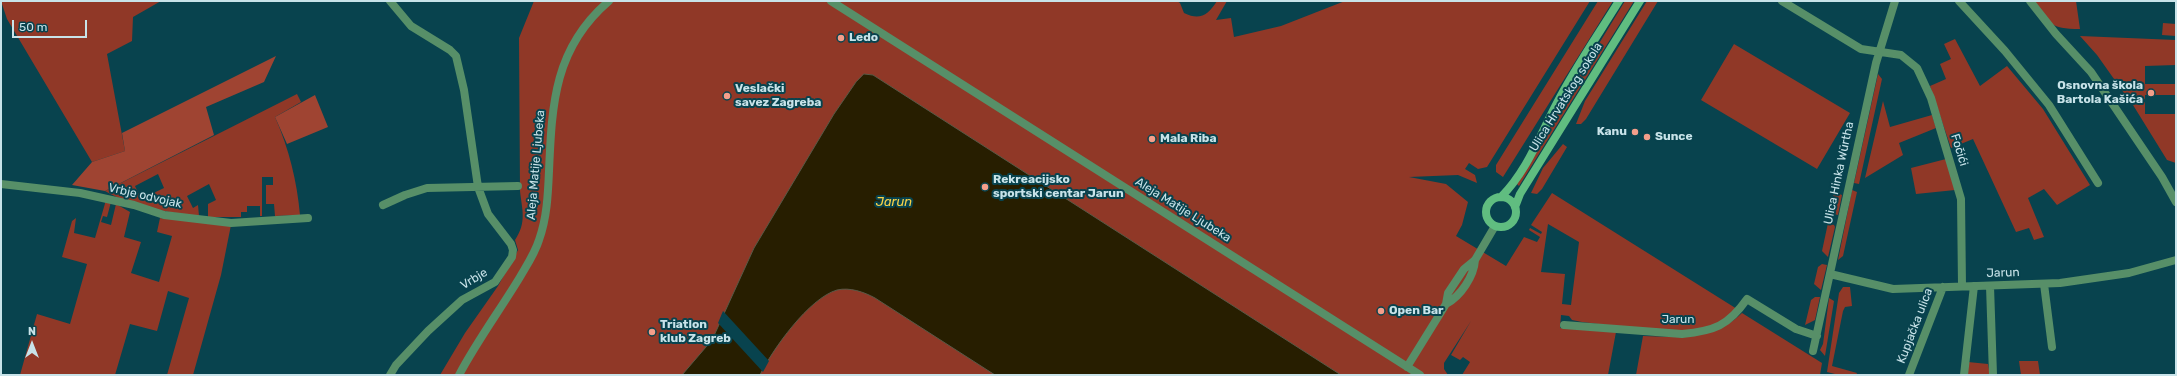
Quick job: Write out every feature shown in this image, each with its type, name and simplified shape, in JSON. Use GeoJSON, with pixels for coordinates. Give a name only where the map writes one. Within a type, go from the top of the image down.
{"type":"FeatureCollection","features":[{"type":"Feature","properties":{"kind":"street","name":"Vrbje"},"geometry":{"type":"LineString","coordinates":[[390,1],[410,26],[450,50],[456,56],[464,90],[478,187],[488,214],[511,244],[512,257],[495,282],[462,300],[428,331],[396,365],[390,375]]}},
{"type":"Feature","properties":{"kind":"street","name":"Aleja Matije Ljubeka"},"geometry":{"type":"LineString","coordinates":[[459,375],[517,282],[539,240],[547,200],[551,126],[559,75],[566,58],[582,29],[609,1]]}},
{"type":"Feature","properties":{"kind":"street","name":"Aleja Matije Ljubeka"},"geometry":{"type":"LineString","coordinates":[[831,1],[1420,375]]}},
{"type":"Feature","properties":{"kind":"street","name":"Ulica Hrvatskog sokola"},"geometry":{"type":"LineString","coordinates":[[1501,197],[1515,180],[1536,145],[1559,98],[1619,1]]}},
{"type":"Feature","properties":{"kind":"street","name":"Ulica Hrvatskog sokola"},"geometry":{"type":"LineString","coordinates":[[1515,207],[1520,194],[1640,1]]}},
{"type":"Feature","properties":{"kind":"street","name":"Fočići"},"geometry":{"type":"LineString","coordinates":[[1782,1],[1861,49],[1904,56],[1917,68],[1931,98],[1961,199],[1962,286]]}},
{"type":"Feature","properties":{"kind":"street","name":"Ulica Hinka Würtha"},"geometry":{"type":"LineString","coordinates":[[1813,351],[1879,52],[1895,1]]}},
{"type":"Feature","properties":{"kind":"street"},"geometry":{"type":"LineString","coordinates":[[1959,1],[2005,51],[2049,105],[2098,183]]}},
{"type":"Feature","properties":{"kind":"street"},"geometry":{"type":"LineString","coordinates":[[2030,1],[2056,34],[2091,72],[2162,177],[2176,202]]}},
{"type":"Feature","properties":{"kind":"street","name":"Vrbje odvojak"},"geometry":{"type":"LineString","coordinates":[[1,184],[80,193],[134,205],[164,215],[232,223],[308,218]]}},
{"type":"Feature","properties":{"kind":"street"},"geometry":{"type":"LineString","coordinates":[[384,205],[405,195],[427,188],[518,186]]}},
{"type":"Feature","properties":{"kind":"street"},"geometry":{"type":"LineString","coordinates":[[1501,197],[1510,200],[1515,207],[1515,216],[1511,223],[1504,227],[1495,226],[1488,220],[1485,211],[1492,199],[1501,197]]}},
{"type":"Feature","properties":{"kind":"street"},"geometry":{"type":"LineString","coordinates":[[1407,367],[1446,304],[1448,292],[1460,274],[1475,260],[1495,226]]}},
{"type":"Feature","properties":{"kind":"street","name":"Jarun"},"geometry":{"type":"LineString","coordinates":[[1830,274],[1893,289],[1943,286],[2044,284],[2097,279],[2176,260]]}},
{"type":"Feature","properties":{"kind":"street"},"geometry":{"type":"LineString","coordinates":[[2044,284],[2052,347]]}},
{"type":"Feature","properties":{"kind":"street","name":"Kupjačka ulica"},"geometry":{"type":"LineString","coordinates":[[1909,375],[1943,286]]}},
{"type":"Feature","properties":{"kind":"street"},"geometry":{"type":"LineString","coordinates":[[1964,375],[1974,286]]}},
{"type":"Feature","properties":{"kind":"street"},"geometry":{"type":"LineString","coordinates":[[1990,286],[1991,364],[1993,375]]}},
{"type":"Feature","properties":{"kind":"street","name":"Jarun"},"geometry":{"type":"LineString","coordinates":[[1564,324],[1682,334],[1696,333],[1724,325],[1738,312],[1746,298],[1796,329],[1817,336]]}},
{"type":"Feature","properties":{"kind":"shaded area"},"geometry":{"type":"Polygon","coordinates":[[[1,1],[161,1],[133,17],[132,41],[107,54],[125,151],[92,162],[7,19],[1,1]]]}},
{"type":"Feature","properties":{"kind":"shaded area","name":"Rekreacijsko sportski centar Jarun"},"geometry":{"type":"Polygon","coordinates":[[[534,1],[1177,1],[1180,3],[1184,13],[1199,16],[1207,13],[1217,1],[1227,1],[1216,20],[1231,18],[1234,37],[1281,26],[1345,1],[1590,1],[1487,167],[1478,169],[1469,163],[1465,169],[1475,175],[1477,183],[1458,175],[1409,177],[1446,184],[1468,202],[1462,225],[1456,236],[1506,266],[1524,237],[1537,242],[1540,237],[1529,230],[1530,228],[1541,234],[1542,232],[1531,225],[1552,193],[1737,309],[1725,319],[1711,326],[1676,331],[1635,329],[1582,322],[1572,320],[1569,316],[1561,315],[1560,328],[1616,332],[1608,375],[1462,375],[1470,362],[1463,357],[1460,360],[1451,355],[1471,321],[1444,363],[1444,369],[1448,375],[440,375],[465,333],[498,286],[518,250],[515,240],[519,234],[523,216],[520,191],[519,38],[534,1]],[[1548,224],[1541,272],[1565,274],[1562,304],[1571,305],[1579,242],[1548,224]]]}},
{"type":"Feature","properties":{"kind":"shaded area"},"geometry":{"type":"Polygon","coordinates":[[[1598,1],[1613,1],[1503,177],[1496,172],[1496,165],[1598,1]]]}},
{"type":"Feature","properties":{"kind":"shaded area"},"geometry":{"type":"Polygon","coordinates":[[[1625,1],[1634,1],[1519,186],[1517,184],[1545,138],[1559,109],[1625,1]]]}},
{"type":"Feature","properties":{"kind":"shaded area"},"geometry":{"type":"Polygon","coordinates":[[[1647,1],[1658,1],[1586,119],[1581,124],[1576,124],[1585,101],[1647,1]]]}},
{"type":"Feature","properties":{"kind":"shaded area"},"geometry":{"type":"Polygon","coordinates":[[[2032,1],[2076,1],[2080,29],[2062,28],[2056,26],[2047,20],[2032,1]]]}},
{"type":"Feature","properties":{"kind":"shaded area"},"geometry":{"type":"Polygon","coordinates":[[[2163,23],[2176,24],[2176,36],[2162,35],[2163,23]]]}},
{"type":"Feature","properties":{"kind":"shaded area"},"geometry":{"type":"Polygon","coordinates":[[[2080,36],[2176,40],[2176,65],[2145,66],[2145,84],[2176,84],[2176,95],[2145,95],[2145,99],[2131,103],[2097,55],[2080,36]]]}},
{"type":"Feature","properties":{"kind":"shaded area"},"geometry":{"type":"Polygon","coordinates":[[[1955,39],[1980,86],[2007,66],[2043,109],[2090,185],[2057,205],[2044,189],[2028,198],[2044,237],[2034,240],[2029,228],[2016,232],[1973,139],[1951,148],[1930,86],[1946,79],[1940,64],[1951,59],[1944,44],[1955,39]]]}},
{"type":"Feature","properties":{"kind":"shaded area"},"geometry":{"type":"Polygon","coordinates":[[[1734,44],[1850,113],[1817,169],[1701,100],[1734,44]]]}},
{"type":"Feature","properties":{"kind":"shaded area"},"geometry":{"type":"Polygon","coordinates":[[[276,56],[264,82],[206,107],[214,135],[105,191],[72,185],[92,162],[125,151],[122,133],[276,56]]]}},
{"type":"Feature","properties":{"kind":"shaded area"},"geometry":{"type":"Polygon","coordinates":[[[1878,74],[1882,79],[1859,184],[1854,183],[1878,74]]]}},
{"type":"Feature","properties":{"kind":"shaded area"},"geometry":{"type":"Polygon","coordinates":[[[297,94],[301,102],[275,117],[292,165],[300,215],[275,216],[274,204],[266,204],[266,185],[273,185],[273,177],[262,177],[262,216],[260,216],[260,206],[247,206],[247,212],[241,212],[241,217],[208,217],[208,204],[216,200],[209,184],[187,196],[193,208],[198,205],[199,216],[162,211],[127,202],[105,191],[297,94]],[[158,174],[135,186],[141,199],[164,188],[158,174]]]}},
{"type":"Feature","properties":{"kind":"shaded area"},"geometry":{"type":"Polygon","coordinates":[[[315,95],[328,127],[287,144],[275,117],[315,95]]]}},
{"type":"Feature","properties":{"kind":"shaded area"},"geometry":{"type":"Polygon","coordinates":[[[1883,101],[1890,127],[1932,115],[1936,128],[1899,143],[1903,155],[1865,178],[1883,101]]]}},
{"type":"Feature","properties":{"kind":"shaded area"},"geometry":{"type":"Polygon","coordinates":[[[2145,102],[2145,114],[2176,114],[2176,163],[2167,160],[2133,105],[2145,102]]]}},
{"type":"Feature","properties":{"kind":"shaded area"},"geometry":{"type":"Polygon","coordinates":[[[1563,144],[1567,147],[1542,189],[1537,194],[1531,193],[1543,168],[1563,144]]]}},
{"type":"Feature","properties":{"kind":"shaded area"},"geometry":{"type":"Polygon","coordinates":[[[1946,159],[1955,190],[1916,194],[1911,168],[1946,159]]]}},
{"type":"Feature","properties":{"kind":"shaded area"},"geometry":{"type":"Polygon","coordinates":[[[1852,190],[1857,192],[1843,256],[1838,260],[1852,190]]]}},
{"type":"Feature","properties":{"kind":"shaded area"},"geometry":{"type":"Polygon","coordinates":[[[1834,192],[1842,195],[1838,215],[1830,213],[1834,192]]]}},
{"type":"Feature","properties":{"kind":"shaded area"},"geometry":{"type":"Polygon","coordinates":[[[106,200],[111,202],[107,217],[103,216],[101,222],[111,225],[116,204],[130,212],[124,237],[141,242],[131,273],[159,282],[172,236],[157,232],[160,218],[231,225],[221,275],[193,375],[167,375],[189,298],[168,291],[157,331],[130,324],[115,375],[20,375],[37,314],[70,324],[87,264],[62,257],[72,221],[76,218],[74,233],[95,238],[106,200]]]}},
{"type":"Feature","properties":{"kind":"shaded area"},"geometry":{"type":"Polygon","coordinates":[[[1828,223],[1834,225],[1835,227],[1828,257],[1822,251],[1828,223]]]}},
{"type":"Feature","properties":{"kind":"shaded area"},"geometry":{"type":"Polygon","coordinates":[[[1822,264],[1827,265],[1821,290],[1814,284],[1818,267],[1822,264]]]}},
{"type":"Feature","properties":{"kind":"shaded area"},"geometry":{"type":"Polygon","coordinates":[[[1843,287],[1850,287],[1852,306],[1845,307],[1843,311],[1832,366],[1857,373],[1856,375],[1839,375],[1827,372],[1839,293],[1843,287]]]}},
{"type":"Feature","properties":{"kind":"shaded area"},"geometry":{"type":"Polygon","coordinates":[[[1815,297],[1820,297],[1815,320],[1805,325],[1811,300],[1815,297]]]}},
{"type":"Feature","properties":{"kind":"shaded area"},"geometry":{"type":"Polygon","coordinates":[[[1829,298],[1834,301],[1825,356],[1820,350],[1823,344],[1829,298]]]}},
{"type":"Feature","properties":{"kind":"shaded area"},"geometry":{"type":"Polygon","coordinates":[[[1742,313],[1822,363],[1820,375],[1636,375],[1643,336],[1669,337],[1696,335],[1720,328],[1731,322],[1742,313]]]}},
{"type":"Feature","properties":{"kind":"shaded area"},"geometry":{"type":"Polygon","coordinates":[[[2019,361],[2038,361],[2040,375],[2021,375],[2019,361]]]}},
{"type":"Feature","properties":{"kind":"shaded area"},"geometry":{"type":"Polygon","coordinates":[[[1968,362],[1988,364],[1990,375],[1968,375],[1968,362]]]}},
{"type":"Feature","properties":{"kind":"water","name":"Jarun"},"geometry":{"type":"Polygon","coordinates":[[[864,74],[873,75],[1341,375],[995,375],[875,298],[862,292],[842,289],[826,295],[803,314],[782,339],[760,375],[682,375],[712,340],[754,248],[834,114],[856,82],[864,74]]]}},
{"type":"Feature","properties":{"kind":"pier"},"geometry":{"type":"Polygon","coordinates":[[[723,311],[769,361],[763,372],[718,323],[723,311]]]}},
{"type":"Feature","properties":{"kind":"place","name":"Ledo"},"geometry":{"type":"Point","coordinates":[841,38]}},
{"type":"Feature","properties":{"kind":"place","name":"Osnovna škola Bartola Kašića"},"geometry":{"type":"Point","coordinates":[2151,93]}},
{"type":"Feature","properties":{"kind":"place","name":"Veslački savez Zagreba"},"geometry":{"type":"Point","coordinates":[727,96]}},
{"type":"Feature","properties":{"kind":"place","name":"Kanu"},"geometry":{"type":"Point","coordinates":[1635,132]}},
{"type":"Feature","properties":{"kind":"place","name":"Sunce"},"geometry":{"type":"Point","coordinates":[1647,137]}},
{"type":"Feature","properties":{"kind":"place","name":"Mala Riba"},"geometry":{"type":"Point","coordinates":[1152,139]}},
{"type":"Feature","properties":{"kind":"place","name":"Rekreacijsko sportski centar Jarun"},"geometry":{"type":"Point","coordinates":[985,187]}},
{"type":"Feature","properties":{"kind":"place","name":"Open Bar"},"geometry":{"type":"Point","coordinates":[1381,311]}},
{"type":"Feature","properties":{"kind":"place","name":"Triatlon klub Zagreb"},"geometry":{"type":"Point","coordinates":[652,332]}}]}
